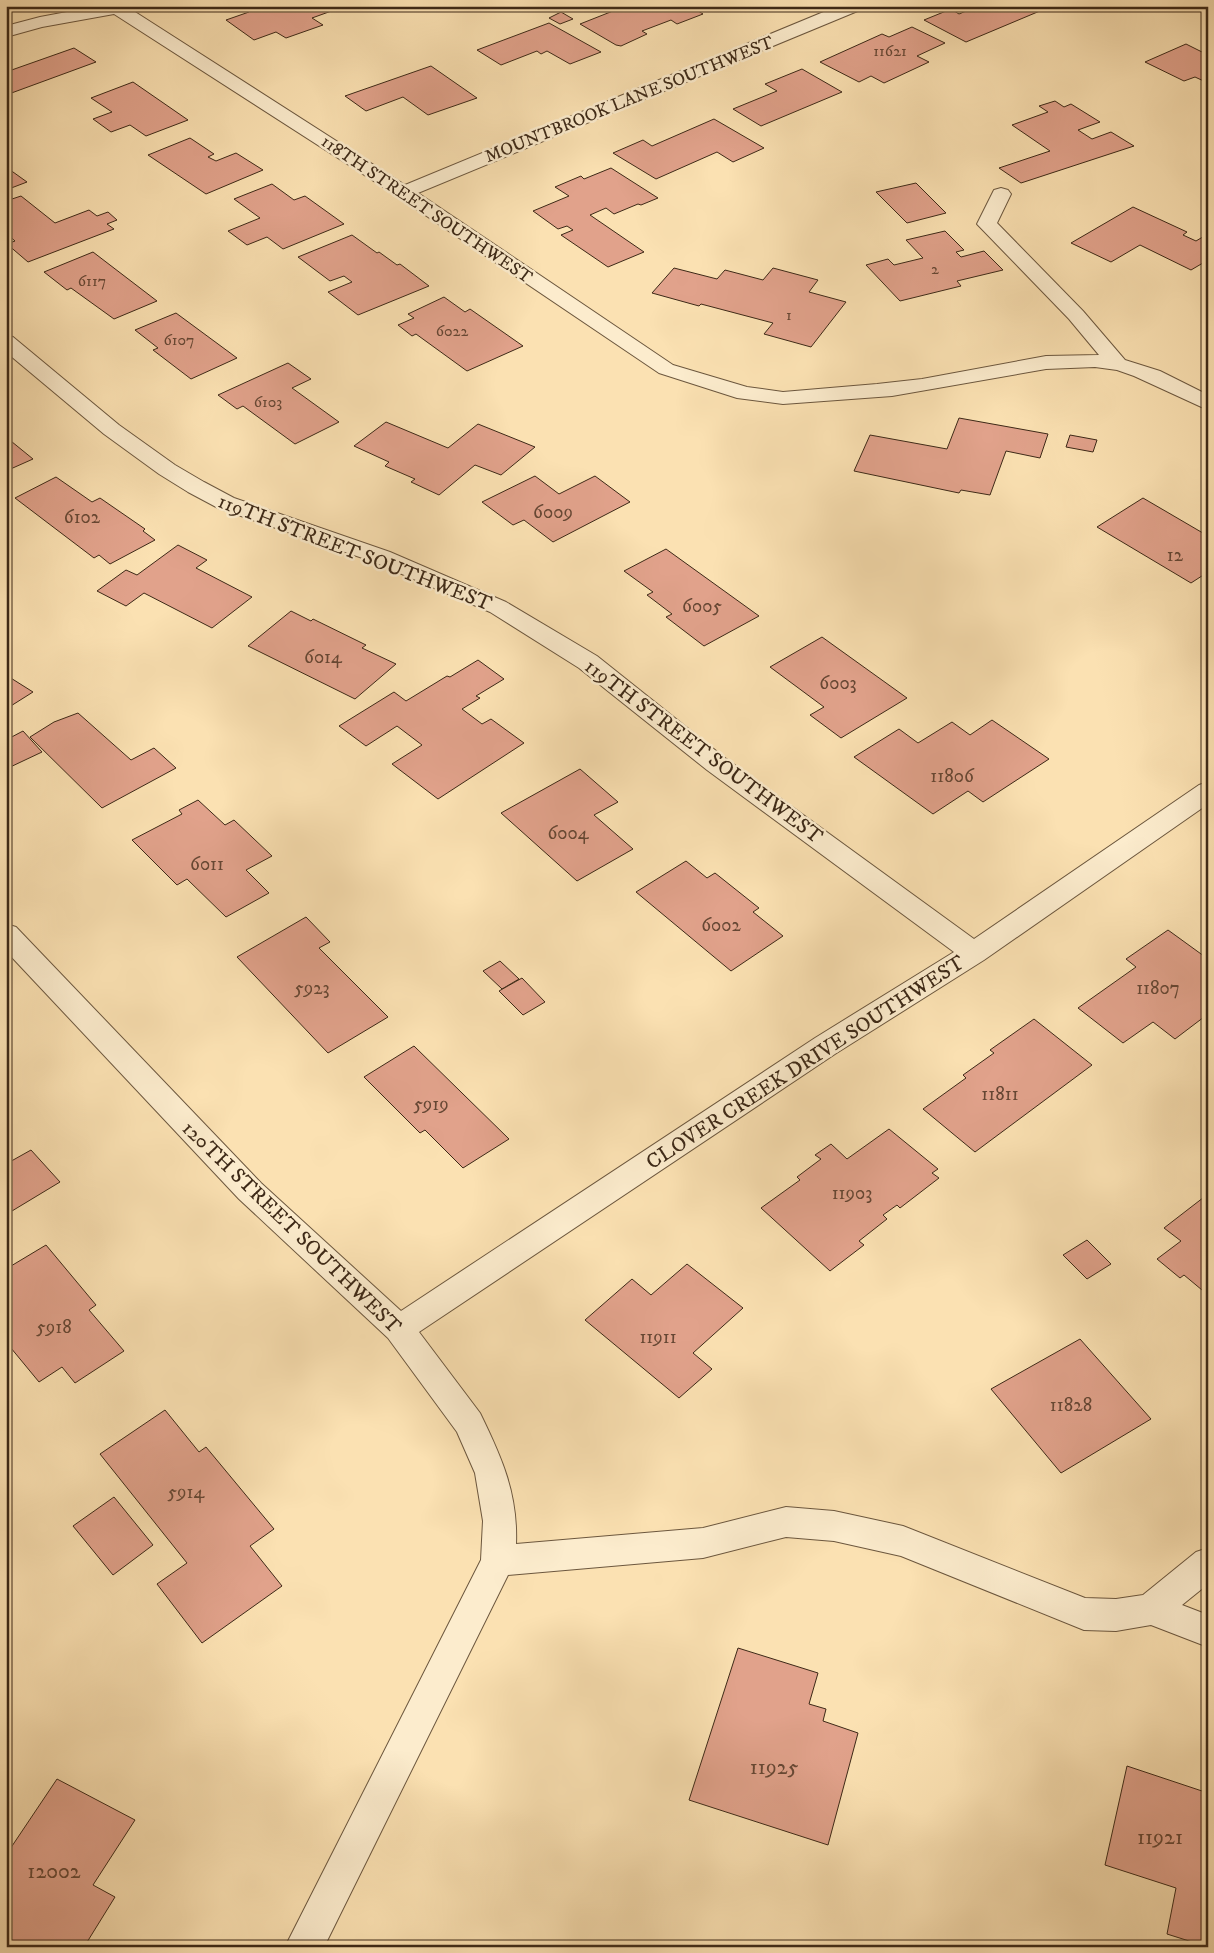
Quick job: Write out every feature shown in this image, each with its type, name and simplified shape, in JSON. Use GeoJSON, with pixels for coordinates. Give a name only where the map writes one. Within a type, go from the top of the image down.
{"type":"FeatureCollection","features":[{"type":"Feature","properties":{"kind":"street","name":"MOUNTBROOK LANE SOUTHWEST"},"geometry":{"type":"LineString","coordinates":[[404,192],[854,6]]}},
{"type":"Feature","properties":{"kind":"street","name":"118TH STREET SOUTHWEST"},"geometry":{"type":"LineString","coordinates":[[123,7],[404,192],[666,369],[745,393],[783,398],[920,386],[1058,361],[1081,360],[1118,364],[1150,374],[1208,404]]}},
{"type":"Feature","properties":{"kind":"street"},"geometry":{"type":"LineString","coordinates":[[6,32],[40,22],[123,7]]}},
{"type":"Feature","properties":{"kind":"street"},"geometry":{"type":"LineString","coordinates":[[1001,194],[987,224],[1076,316],[1118,364]]}},
{"type":"Feature","properties":{"kind":"street","name":"119TH STREET SOUTHWEST"},"geometry":{"type":"LineString","coordinates":[[6,341],[140,451],[166,470],[208,495],[382,557],[498,607],[588,662],[716,764],[974,952]]}},
{"type":"Feature","properties":{"kind":"street","name":"CLOVER CREEK DRIVE SOUTHWEST"},"geometry":{"type":"LineString","coordinates":[[399,1329],[825,1046],[974,952],[1208,791]]}},
{"type":"Feature","properties":{"kind":"street","name":"120TH STREET SOUTHWEST"},"geometry":{"type":"LineString","coordinates":[[6,934],[250,1191],[399,1329],[469,1422],[491,1473],[500,1521],[498,1561]]}},
{"type":"Feature","properties":{"kind":"street"},"geometry":{"type":"LineString","coordinates":[[304,1947],[498,1561],[703,1543],[786,1522],[834,1526],[903,1541],[1084,1614],[1116,1615],[1151,1609],[1208,1563]]}},
{"type":"Feature","properties":{"kind":"street"},"geometry":{"type":"LineString","coordinates":[[1151,1609],[1208,1631]]}},
{"type":"Feature","properties":{"kind":"building"},"geometry":{"type":"Polygon","coordinates":[[[258,6],[332,6],[337,9],[312,18],[323,25],[286,38],[276,32],[254,40],[226,20],[249,12],[247,10],[258,6]]]}},
{"type":"Feature","properties":{"kind":"building"},"geometry":{"type":"Polygon","coordinates":[[[690,6],[703,14],[677,24],[671,20],[642,31],[647,34],[621,46],[580,24],[618,9],[615,7],[690,6]]]}},
{"type":"Feature","properties":{"kind":"building"},"geometry":{"type":"Polygon","coordinates":[[[978,6],[1043,6],[1047,8],[966,42],[924,20],[951,9],[959,14],[978,6]]]}},
{"type":"Feature","properties":{"kind":"building"},"geometry":{"type":"Polygon","coordinates":[[[1100,6],[1135,6],[1124,11],[1117,7],[1109,11],[1100,6]]]}},
{"type":"Feature","properties":{"kind":"building"},"geometry":{"type":"Polygon","coordinates":[[[561,12],[573,19],[560,24],[549,18],[561,12]]]}},
{"type":"Feature","properties":{"kind":"building"},"geometry":{"type":"Polygon","coordinates":[[[549,23],[601,52],[570,64],[547,51],[541,54],[537,51],[501,65],[477,50],[549,23]]]}},
{"type":"Feature","properties":{"kind":"building"},"geometry":{"type":"Polygon","coordinates":[[[912,27],[945,43],[917,56],[929,62],[884,83],[871,76],[859,82],[820,62],[882,34],[889,37],[912,27]]]}},
{"type":"Feature","properties":{"kind":"building"},"geometry":{"type":"Polygon","coordinates":[[[1186,44],[1208,55],[1208,83],[1195,77],[1184,81],[1145,62],[1186,44]]]}},
{"type":"Feature","properties":{"kind":"building"},"geometry":{"type":"Polygon","coordinates":[[[74,48],[96,62],[6,95],[6,72],[74,48]]]}},
{"type":"Feature","properties":{"kind":"building"},"geometry":{"type":"Polygon","coordinates":[[[431,66],[477,98],[428,115],[403,97],[366,111],[345,96],[431,66]]]}},
{"type":"Feature","properties":{"kind":"building"},"geometry":{"type":"Polygon","coordinates":[[[802,69],[842,92],[761,126],[733,109],[777,91],[765,84],[802,69]]]}},
{"type":"Feature","properties":{"kind":"building"},"geometry":{"type":"Polygon","coordinates":[[[133,82],[188,120],[146,136],[130,125],[111,132],[93,119],[112,112],[91,98],[133,82]]]}},
{"type":"Feature","properties":{"kind":"building"},"geometry":{"type":"Polygon","coordinates":[[[1055,101],[1064,107],[1071,104],[1100,122],[1078,130],[1092,139],[1111,132],[1134,146],[1021,183],[999,168],[1050,151],[1012,125],[1048,112],[1039,106],[1055,101]]]}},
{"type":"Feature","properties":{"kind":"building"},"geometry":{"type":"Polygon","coordinates":[[[714,119],[764,148],[733,162],[717,152],[656,179],[613,153],[643,140],[652,146],[714,119]]]}},
{"type":"Feature","properties":{"kind":"building"},"geometry":{"type":"Polygon","coordinates":[[[190,138],[214,154],[208,157],[216,161],[236,153],[263,170],[206,194],[148,155],[190,138]]]}},
{"type":"Feature","properties":{"kind":"building"},"geometry":{"type":"Polygon","coordinates":[[[6,167],[27,182],[6,190],[6,167]]]}},
{"type":"Feature","properties":{"kind":"building"},"geometry":{"type":"Polygon","coordinates":[[[611,168],[658,198],[614,214],[606,208],[590,215],[644,252],[608,267],[561,235],[573,230],[567,226],[558,229],[533,211],[569,196],[555,187],[581,176],[584,179],[611,168]]]}},
{"type":"Feature","properties":{"kind":"building"},"geometry":{"type":"Polygon","coordinates":[[[916,183],[946,213],[907,223],[876,192],[916,183]]]}},
{"type":"Feature","properties":{"kind":"building"},"geometry":{"type":"Polygon","coordinates":[[[272,184],[294,200],[305,196],[344,224],[283,249],[267,237],[247,245],[228,231],[260,218],[234,199],[272,184]]]}},
{"type":"Feature","properties":{"kind":"building"},"geometry":{"type":"Polygon","coordinates":[[[21,196],[55,223],[89,210],[97,216],[108,212],[117,220],[107,224],[114,229],[28,262],[7,244],[15,241],[6,233],[6,201],[21,196]]]}},
{"type":"Feature","properties":{"kind":"building"},"geometry":{"type":"Polygon","coordinates":[[[1133,207],[1187,232],[1183,235],[1196,241],[1206,235],[1208,236],[1208,260],[1191,270],[1140,245],[1111,262],[1071,243],[1133,207]]]}},
{"type":"Feature","properties":{"kind":"building"},"geometry":{"type":"Polygon","coordinates":[[[945,231],[964,250],[956,252],[961,257],[984,251],[1003,270],[957,281],[961,286],[900,301],[866,265],[888,259],[894,265],[923,258],[906,240],[945,231]]]}},
{"type":"Feature","properties":{"kind":"building"},"geometry":{"type":"Polygon","coordinates":[[[352,235],[377,253],[379,252],[397,265],[400,264],[429,286],[358,315],[328,292],[352,282],[344,276],[330,281],[298,257],[352,235]]]}},
{"type":"Feature","properties":{"kind":"building"},"geometry":{"type":"Polygon","coordinates":[[[93,252],[157,301],[114,319],[71,288],[67,290],[44,272],[93,252]]]}},
{"type":"Feature","properties":{"kind":"building"},"geometry":{"type":"Polygon","coordinates":[[[674,268],[717,279],[725,270],[763,280],[773,268],[818,280],[809,292],[846,302],[811,347],[764,334],[773,323],[652,293],[674,268]]]}},
{"type":"Feature","properties":{"kind":"building"},"geometry":{"type":"Polygon","coordinates":[[[444,297],[465,312],[470,309],[523,346],[467,371],[416,334],[412,336],[398,325],[414,318],[408,314],[444,297]]]}},
{"type":"Feature","properties":{"kind":"building"},"geometry":{"type":"Polygon","coordinates":[[[176,313],[237,358],[191,379],[153,350],[158,348],[135,330],[176,313]]]}},
{"type":"Feature","properties":{"kind":"building"},"geometry":{"type":"Polygon","coordinates":[[[288,363],[311,379],[292,388],[339,422],[295,444],[243,406],[237,409],[218,395],[288,363]]]}},
{"type":"Feature","properties":{"kind":"building"},"geometry":{"type":"Polygon","coordinates":[[[959,418],[1048,434],[1040,458],[1006,451],[990,495],[961,490],[959,493],[854,471],[870,435],[947,449],[959,418]]]}},
{"type":"Feature","properties":{"kind":"building"},"geometry":{"type":"Polygon","coordinates":[[[386,422],[448,448],[478,424],[535,447],[501,475],[475,465],[439,495],[411,482],[415,479],[385,466],[389,462],[354,446],[386,422]]]}},
{"type":"Feature","properties":{"kind":"building"},"geometry":{"type":"Polygon","coordinates":[[[1070,435],[1097,440],[1093,452],[1066,447],[1070,435]]]}},
{"type":"Feature","properties":{"kind":"building"},"geometry":{"type":"Polygon","coordinates":[[[6,437],[33,459],[6,471],[6,437]]]}},
{"type":"Feature","properties":{"kind":"building"},"geometry":{"type":"Polygon","coordinates":[[[535,476],[559,494],[595,476],[630,502],[553,542],[524,520],[513,525],[482,502],[535,476]]]}},
{"type":"Feature","properties":{"kind":"building"},"geometry":{"type":"Polygon","coordinates":[[[56,477],[92,502],[100,498],[145,529],[143,531],[155,540],[110,564],[99,555],[94,558],[15,498],[56,477]]]}},
{"type":"Feature","properties":{"kind":"building"},"geometry":{"type":"Polygon","coordinates":[[[1143,498],[1208,536],[1208,572],[1191,583],[1097,527],[1143,498]]]}},
{"type":"Feature","properties":{"kind":"building"},"geometry":{"type":"Polygon","coordinates":[[[178,545],[207,560],[196,568],[252,597],[212,628],[144,593],[126,606],[97,591],[126,570],[137,575],[178,545]]]}},
{"type":"Feature","properties":{"kind":"building"},"geometry":{"type":"Polygon","coordinates":[[[666,549],[759,616],[704,646],[666,617],[672,614],[647,595],[653,592],[624,571],[666,549]]]}},
{"type":"Feature","properties":{"kind":"building"},"geometry":{"type":"Polygon","coordinates":[[[291,611],[311,621],[313,619],[366,645],[362,648],[396,664],[355,699],[248,646],[291,611]]]}},
{"type":"Feature","properties":{"kind":"building"},"geometry":{"type":"Polygon","coordinates":[[[822,637],[907,698],[841,738],[810,715],[824,707],[770,667],[822,637]]]}},
{"type":"Feature","properties":{"kind":"building"},"geometry":{"type":"Polygon","coordinates":[[[478,660],[504,679],[476,696],[480,698],[462,709],[482,724],[491,719],[524,743],[438,799],[392,764],[422,745],[397,726],[366,746],[339,726],[394,692],[406,701],[478,660]]]}},
{"type":"Feature","properties":{"kind":"building"},"geometry":{"type":"Polygon","coordinates":[[[6,675],[33,692],[6,709],[6,675]]]}},
{"type":"Feature","properties":{"kind":"building"},"geometry":{"type":"Polygon","coordinates":[[[78,713],[131,760],[154,748],[176,768],[102,808],[30,737],[54,722],[78,713]]]}},
{"type":"Feature","properties":{"kind":"building"},"geometry":{"type":"Polygon","coordinates":[[[992,720],[1049,759],[983,802],[968,791],[933,814],[854,757],[899,729],[918,743],[952,722],[970,735],[992,720]]]}},
{"type":"Feature","properties":{"kind":"building"},"geometry":{"type":"Polygon","coordinates":[[[23,731],[42,752],[6,769],[6,750],[9,748],[6,746],[6,740],[23,731]]]}},
{"type":"Feature","properties":{"kind":"building"},"geometry":{"type":"Polygon","coordinates":[[[580,769],[618,802],[594,815],[633,849],[577,881],[501,813],[580,769]]]}},
{"type":"Feature","properties":{"kind":"building"},"geometry":{"type":"Polygon","coordinates":[[[198,800],[225,825],[234,820],[272,856],[246,870],[269,893],[226,917],[187,879],[177,885],[132,840],[182,814],[179,810],[198,800]]]}},
{"type":"Feature","properties":{"kind":"building"},"geometry":{"type":"Polygon","coordinates":[[[686,861],[707,878],[715,873],[759,908],[753,912],[783,936],[731,971],[636,892],[686,861]]]}},
{"type":"Feature","properties":{"kind":"building"},"geometry":{"type":"Polygon","coordinates":[[[306,917],[330,942],[319,948],[388,1017],[328,1053],[237,957],[306,917]]]}},
{"type":"Feature","properties":{"kind":"building"},"geometry":{"type":"Polygon","coordinates":[[[1168,930],[1208,959],[1208,1020],[1204,1017],[1175,1039],[1153,1022],[1123,1043],[1078,1008],[1136,967],[1126,959],[1168,930]]]}},
{"type":"Feature","properties":{"kind":"building"},"geometry":{"type":"Polygon","coordinates":[[[500,961],[519,979],[502,989],[483,971],[500,961]]]}},
{"type":"Feature","properties":{"kind":"building"},"geometry":{"type":"Polygon","coordinates":[[[522,978],[545,1002],[523,1015],[499,991],[522,978]]]}},
{"type":"Feature","properties":{"kind":"building"},"geometry":{"type":"Polygon","coordinates":[[[1034,1019],[1092,1065],[975,1152],[923,1109],[966,1078],[963,1075],[994,1053],[990,1050],[1034,1019]]]}},
{"type":"Feature","properties":{"kind":"building"},"geometry":{"type":"Polygon","coordinates":[[[414,1046],[509,1139],[463,1168],[425,1130],[420,1133],[364,1077],[414,1046]]]}},
{"type":"Feature","properties":{"kind":"building"},"geometry":{"type":"Polygon","coordinates":[[[889,1129],[938,1169],[932,1173],[939,1178],[900,1208],[897,1205],[883,1215],[887,1219],[859,1241],[864,1245],[830,1271],[761,1208],[800,1180],[797,1177],[821,1159],[815,1155],[831,1144],[847,1159],[889,1129]]]}},
{"type":"Feature","properties":{"kind":"building"},"geometry":{"type":"Polygon","coordinates":[[[31,1150],[60,1182],[7,1214],[6,1164],[31,1150]]]}},
{"type":"Feature","properties":{"kind":"building"},"geometry":{"type":"Polygon","coordinates":[[[1208,1194],[1208,1295],[1184,1275],[1180,1278],[1157,1259],[1181,1241],[1164,1228],[1208,1194]]]}},
{"type":"Feature","properties":{"kind":"building"},"geometry":{"type":"Polygon","coordinates":[[[1087,1240],[1111,1264],[1087,1279],[1063,1255],[1087,1240]]]}},
{"type":"Feature","properties":{"kind":"building"},"geometry":{"type":"Polygon","coordinates":[[[46,1245],[96,1305],[89,1310],[124,1351],[75,1383],[62,1367],[39,1382],[6,1342],[6,1269],[46,1245]]]}},
{"type":"Feature","properties":{"kind":"building"},"geometry":{"type":"Polygon","coordinates":[[[687,1264],[743,1308],[693,1353],[712,1369],[679,1398],[585,1320],[632,1279],[651,1295],[687,1264]]]}},
{"type":"Feature","properties":{"kind":"building"},"geometry":{"type":"Polygon","coordinates":[[[1080,1339],[1151,1419],[1061,1473],[991,1389],[1080,1339]]]}},
{"type":"Feature","properties":{"kind":"building"},"geometry":{"type":"Polygon","coordinates":[[[165,1410],[199,1452],[206,1447],[274,1529],[250,1546],[282,1586],[202,1643],[157,1584],[187,1563],[100,1454],[165,1410]]]}},
{"type":"Feature","properties":{"kind":"building"},"geometry":{"type":"Polygon","coordinates":[[[114,1497],[153,1545],[113,1575],[73,1526],[114,1497]]]}},
{"type":"Feature","properties":{"kind":"building"},"geometry":{"type":"Polygon","coordinates":[[[738,1648],[818,1673],[809,1704],[826,1709],[823,1721],[858,1733],[828,1845],[689,1800],[738,1648]]]}},
{"type":"Feature","properties":{"kind":"building"},"geometry":{"type":"Polygon","coordinates":[[[1127,1766],[1208,1793],[1208,1947],[1167,1934],[1176,1888],[1105,1865],[1127,1766]]]}},
{"type":"Feature","properties":{"kind":"building"},"geometry":{"type":"Polygon","coordinates":[[[57,1779],[135,1820],[93,1885],[115,1897],[84,1947],[6,1947],[6,1855],[57,1779]]]}}]}
